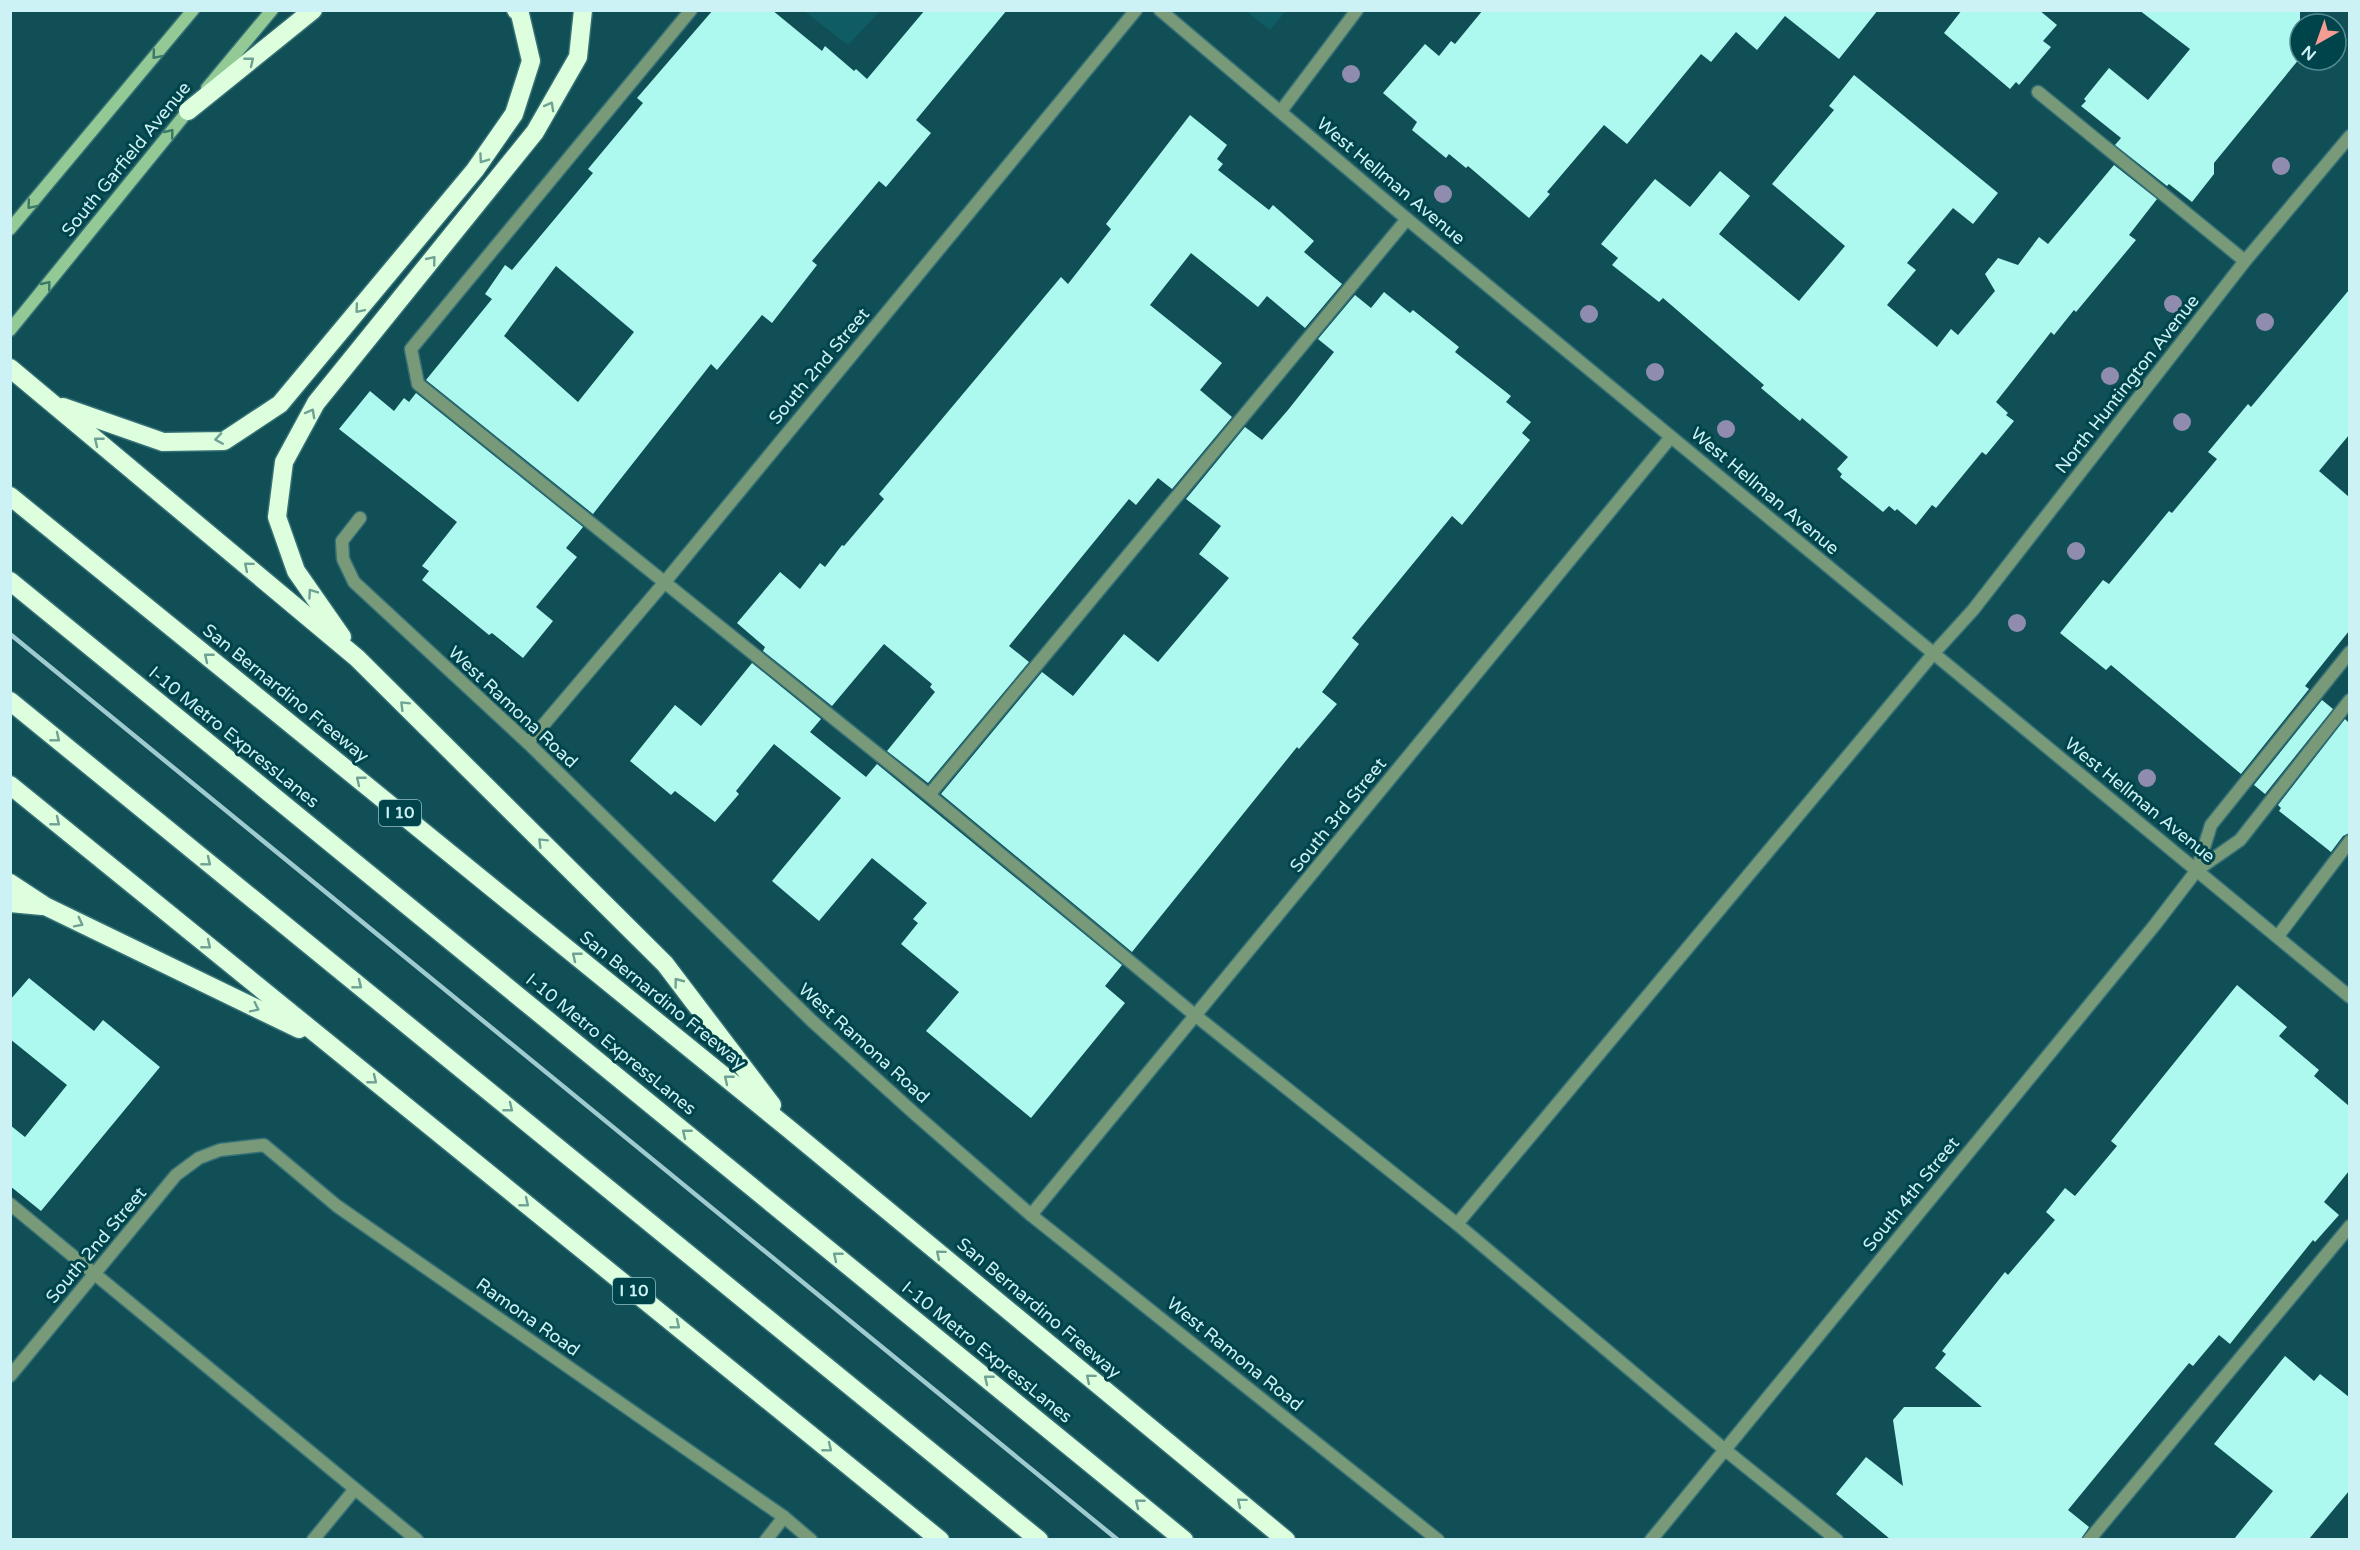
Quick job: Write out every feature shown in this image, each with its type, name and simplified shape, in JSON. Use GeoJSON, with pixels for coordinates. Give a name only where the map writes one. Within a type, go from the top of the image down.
{"type":"FeatureCollection","features":[{"type":"Feature","properties":{"kind":"highway"},"geometry":{"type":"LineString","coordinates":[[188,111],[313,10]]}},
{"type":"Feature","properties":{"kind":"highway"},"geometry":{"type":"LineString","coordinates":[[51,403],[163,441],[224,441],[280,404],[475,170],[514,114],[531,61],[520,14],[516,10]]}},
{"type":"Feature","properties":{"kind":"highway"},"geometry":{"type":"LineString","coordinates":[[357,658],[296,571],[277,517],[284,462],[316,403],[535,132],[578,57],[583,10]]}},
{"type":"Feature","properties":{"kind":"highway"},"geometry":{"type":"LineString","coordinates":[[17,373],[357,658],[665,964],[789,1129]]}},
{"type":"Feature","properties":{"kind":"highway","name":"San Bernardino Freeway"},"geometry":{"type":"LineString","coordinates":[[10,496],[789,1129],[1286,1539]]}},
{"type":"Feature","properties":{"kind":"highway","name":"I-10 Metro ExpressLanes"},"geometry":{"type":"LineString","coordinates":[[10,581],[1184,1539]]}},
{"type":"Feature","properties":{"kind":"highway"},"geometry":{"type":"LineString","coordinates":[[10,701],[1039,1539]]}},
{"type":"Feature","properties":{"kind":"highway","name":"I 10"},"geometry":{"type":"LineString","coordinates":[[10,785],[940,1539]]}},
{"type":"Feature","properties":{"kind":"highway"},"geometry":{"type":"LineString","coordinates":[[10,883],[45,906],[328,1043]]}},
{"type":"Feature","properties":{"kind":"highway"},"geometry":{"type":"LineString","coordinates":[[10,903],[45,906]]}},
{"type":"Feature","properties":{"kind":"main road"},"geometry":{"type":"LineString","coordinates":[[10,229],[193,10]]}},
{"type":"Feature","properties":{"kind":"main road","name":"South Garfield Avenue"},"geometry":{"type":"LineString","coordinates":[[10,330],[272,10]]}},
{"type":"Feature","properties":{"kind":"street"},"geometry":{"type":"LineString","coordinates":[[691,10],[411,349],[418,384],[928,795],[1196,1016],[1457,1224],[1724,1449],[1837,1539]]}},
{"type":"Feature","properties":{"kind":"street","name":"South 2nd Street"},"geometry":{"type":"LineString","coordinates":[[528,742],[664,583],[1136,10]]}},
{"type":"Feature","properties":{"kind":"street","name":"West Hellman Avenue"},"geometry":{"type":"LineString","coordinates":[[1160,10],[1407,219],[2278,936],[2349,997]]}},
{"type":"Feature","properties":{"kind":"street"},"geometry":{"type":"LineString","coordinates":[[1281,111],[1357,10]]}},
{"type":"Feature","properties":{"kind":"street"},"geometry":{"type":"LineString","coordinates":[[2038,92],[2245,261]]}},
{"type":"Feature","properties":{"kind":"street","name":"North Huntington Avenue"},"geometry":{"type":"LineString","coordinates":[[1457,1224],[1933,654],[1973,610],[2245,261],[2349,136]]}},
{"type":"Feature","properties":{"kind":"street"},"geometry":{"type":"LineString","coordinates":[[928,795],[1407,219]]}},
{"type":"Feature","properties":{"kind":"street","name":"South 3rd Street"},"geometry":{"type":"LineString","coordinates":[[1031,1215],[1671,437]]}},
{"type":"Feature","properties":{"kind":"street","name":"West Ramona Road"},"geometry":{"type":"LineString","coordinates":[[360,518],[342,541],[343,559],[354,582],[528,742],[812,1021],[1031,1215],[1438,1539]]}},
{"type":"Feature","properties":{"kind":"street"},"geometry":{"type":"LineString","coordinates":[[2197,870],[2211,825],[2349,652]]}},
{"type":"Feature","properties":{"kind":"street"},"geometry":{"type":"LineString","coordinates":[[2197,870],[2240,840],[2349,700]]}},
{"type":"Feature","properties":{"kind":"street"},"geometry":{"type":"LineString","coordinates":[[2278,936],[2349,841]]}},
{"type":"Feature","properties":{"kind":"street","name":"South 4th Street"},"geometry":{"type":"LineString","coordinates":[[1651,1539],[2154,926],[2197,870]]}},
{"type":"Feature","properties":{"kind":"street","name":"Ramona Road"},"geometry":{"type":"LineString","coordinates":[[220,1150],[264,1145],[347,1212],[784,1517],[811,1539]]}},
{"type":"Feature","properties":{"kind":"street","name":"South 2nd Street"},"geometry":{"type":"LineString","coordinates":[[10,1376],[176,1175],[199,1158],[220,1150]]}},
{"type":"Feature","properties":{"kind":"street"},"geometry":{"type":"LineString","coordinates":[[10,1204],[417,1539]]}},
{"type":"Feature","properties":{"kind":"street"},"geometry":{"type":"LineString","coordinates":[[2089,1539],[2349,1226]]}},
{"type":"Feature","properties":{"kind":"street"},"geometry":{"type":"LineString","coordinates":[[313,1539],[355,1489]]}},
{"type":"Feature","properties":{"kind":"street"},"geometry":{"type":"LineString","coordinates":[[766,1539],[784,1517]]}},
{"type":"Feature","properties":{"kind":"shaded area"},"geometry":{"type":"Polygon","coordinates":[[[1286,10],[1270,30],[1246,11],[1286,10]]]}},
{"type":"Feature","properties":{"kind":"shaded area"},"geometry":{"type":"Polygon","coordinates":[[[804,11],[880,11],[848,45],[804,11]]]}},
{"type":"Feature","properties":{"kind":"building"},"geometry":{"type":"Polygon","coordinates":[[[713,10],[772,10],[822,51],[825,46],[867,79],[925,10],[1007,10],[916,120],[931,133],[886,187],[879,181],[812,261],[817,265],[772,323],[762,315],[717,370],[711,364],[593,514],[426,380],[492,299],[485,294],[505,265],[512,270],[593,173],[588,169],[643,103],[637,98],[713,10]],[[556,266],[504,336],[578,402],[634,332],[556,266]]]}},
{"type":"Feature","properties":{"kind":"building"},"geometry":{"type":"Polygon","coordinates":[[[1483,10],[1878,10],[1839,59],[1785,16],[1757,50],[1736,32],[1711,62],[1701,54],[1627,144],[1604,125],[1547,192],[1550,194],[1529,218],[1468,166],[1466,168],[1449,154],[1446,158],[1412,130],[1417,122],[1383,93],[1425,44],[1439,56],[1451,41],[1455,44],[1483,10]]]}},
{"type":"Feature","properties":{"kind":"building"},"geometry":{"type":"Polygon","coordinates":[[[1962,10],[2039,10],[2057,25],[2043,41],[2051,47],[2019,85],[2016,82],[2010,89],[1944,33],[1962,10]]]}},
{"type":"Feature","properties":{"kind":"building"},"geometry":{"type":"Polygon","coordinates":[[[2139,10],[2300,10],[2300,12],[2288,12],[2289,72],[2214,163],[2214,174],[2192,202],[2169,184],[2167,186],[2115,145],[2121,138],[2081,106],[2109,68],[2148,100],[2190,49],[2139,10]]]}},
{"type":"Feature","properties":{"kind":"building"},"geometry":{"type":"Polygon","coordinates":[[[1854,75],[1998,193],[1973,224],[1953,208],[1907,263],[1916,270],[1887,305],[1937,347],[1951,329],[1958,335],[1995,291],[1985,274],[1998,258],[2018,265],[2039,237],[2048,244],[2114,165],[2157,199],[2129,235],[2136,240],[2076,312],[2074,310],[2054,335],[2051,332],[1996,402],[2014,421],[1986,455],[1982,452],[1936,508],[1932,505],[1916,525],[1897,509],[1895,511],[1889,506],[1883,512],[1840,477],[1842,474],[1837,469],[1848,457],[1802,418],[1800,421],[1761,388],[1764,385],[1663,298],[1659,302],[1612,265],[1618,258],[1601,244],[1655,179],[1690,207],[1720,171],[1750,196],[1719,234],[1799,301],[1845,246],[1772,184],[1834,110],[1829,106],[1854,75]]]}},
{"type":"Feature","properties":{"kind":"building"},"geometry":{"type":"Polygon","coordinates":[[[1190,115],[1227,145],[1217,159],[1223,164],[1218,170],[1269,210],[1273,205],[1314,241],[1304,252],[1342,284],[1305,328],[1267,296],[1258,307],[1191,253],[1150,305],[1222,363],[1200,390],[1232,417],[1172,489],[1158,478],[1136,505],[1129,499],[1009,646],[1029,662],[928,783],[887,751],[935,692],[930,687],[932,684],[884,644],[832,706],[763,651],[765,647],[737,623],[780,572],[800,589],[820,563],[825,567],[842,545],[844,546],[884,499],[879,494],[1061,277],[1068,284],[1111,229],[1106,224],[1190,115]]]}},
{"type":"Feature","properties":{"kind":"building"},"geometry":{"type":"Polygon","coordinates":[[[2349,290],[2349,435],[2319,471],[2349,497],[2349,631],[2305,686],[2309,689],[2241,774],[2111,665],[2106,670],[2060,633],[2103,580],[2109,584],[2169,511],[2172,513],[2217,459],[2208,452],[2248,404],[2251,407],[2349,290]]]}},
{"type":"Feature","properties":{"kind":"building"},"geometry":{"type":"Polygon","coordinates":[[[1384,292],[1410,313],[1413,310],[1459,347],[1455,352],[1511,396],[1506,402],[1531,422],[1522,433],[1530,440],[1462,525],[1452,516],[1352,638],[1359,644],[1322,692],[1337,704],[1299,749],[1297,747],[1132,952],[941,794],[1042,672],[1073,696],[1124,634],[1158,662],[1229,578],[1199,554],[1221,526],[1186,499],[1245,427],[1262,440],[1288,410],[1334,352],[1318,339],[1355,295],[1371,308],[1384,292]]]}},
{"type":"Feature","properties":{"kind":"building"},"geometry":{"type":"Polygon","coordinates":[[[370,391],[394,411],[404,398],[409,402],[416,393],[583,527],[566,548],[577,557],[536,607],[553,621],[523,658],[492,633],[489,635],[422,580],[429,571],[422,566],[457,522],[339,429],[370,391]]]}},
{"type":"Feature","properties":{"kind":"building"},"geometry":{"type":"Polygon","coordinates":[[[752,663],[821,719],[810,732],[866,777],[877,764],[1122,965],[1105,986],[1125,1003],[1031,1118],[926,1031],[959,992],[901,944],[918,923],[913,919],[927,903],[872,858],[819,921],[772,881],[841,798],[774,744],[736,791],[739,794],[715,822],[675,791],[671,795],[630,761],[675,705],[701,726],[752,663]]]}},
{"type":"Feature","properties":{"kind":"building"},"geometry":{"type":"Polygon","coordinates":[[[2322,700],[2333,709],[2265,794],[2254,785],[2322,700]]]}},
{"type":"Feature","properties":{"kind":"building"},"geometry":{"type":"Polygon","coordinates":[[[2345,719],[2349,723],[2349,833],[2343,836],[2331,852],[2279,811],[2281,808],[2278,805],[2345,719]]]}},
{"type":"Feature","properties":{"kind":"building"},"geometry":{"type":"Polygon","coordinates":[[[29,978],[94,1031],[103,1020],[160,1067],[41,1211],[10,1186],[10,1125],[25,1137],[67,1085],[10,1039],[10,1000],[29,978]]]}},
{"type":"Feature","properties":{"kind":"building"},"geometry":{"type":"Polygon","coordinates":[[[2237,985],[2287,1027],[2279,1036],[2319,1070],[2314,1076],[2349,1106],[2349,1171],[2324,1202],[2339,1215],[2315,1242],[2313,1240],[2230,1344],[2219,1335],[2193,1366],[2189,1363],[2068,1510],[2089,1527],[2081,1539],[1890,1539],[1836,1494],[1866,1457],[1903,1486],[1893,1420],[1904,1407],[1982,1407],[1935,1368],[1946,1354],[1942,1351],[2005,1272],[2008,1275],[2055,1220],[2046,1212],[2065,1188],[2075,1196],[2117,1146],[2111,1141],[2237,985]]]}},
{"type":"Feature","properties":{"kind":"building"},"geometry":{"type":"Polygon","coordinates":[[[2285,1356],[2314,1381],[2320,1374],[2349,1397],[2349,1491],[2309,1539],[2234,1539],[2273,1491],[2214,1444],[2285,1356]]]}},
{"type":"Feature","properties":{"kind":"railway"},"geometry":{"type":"LineString","coordinates":[[10,634],[1118,1540]]}}]}
